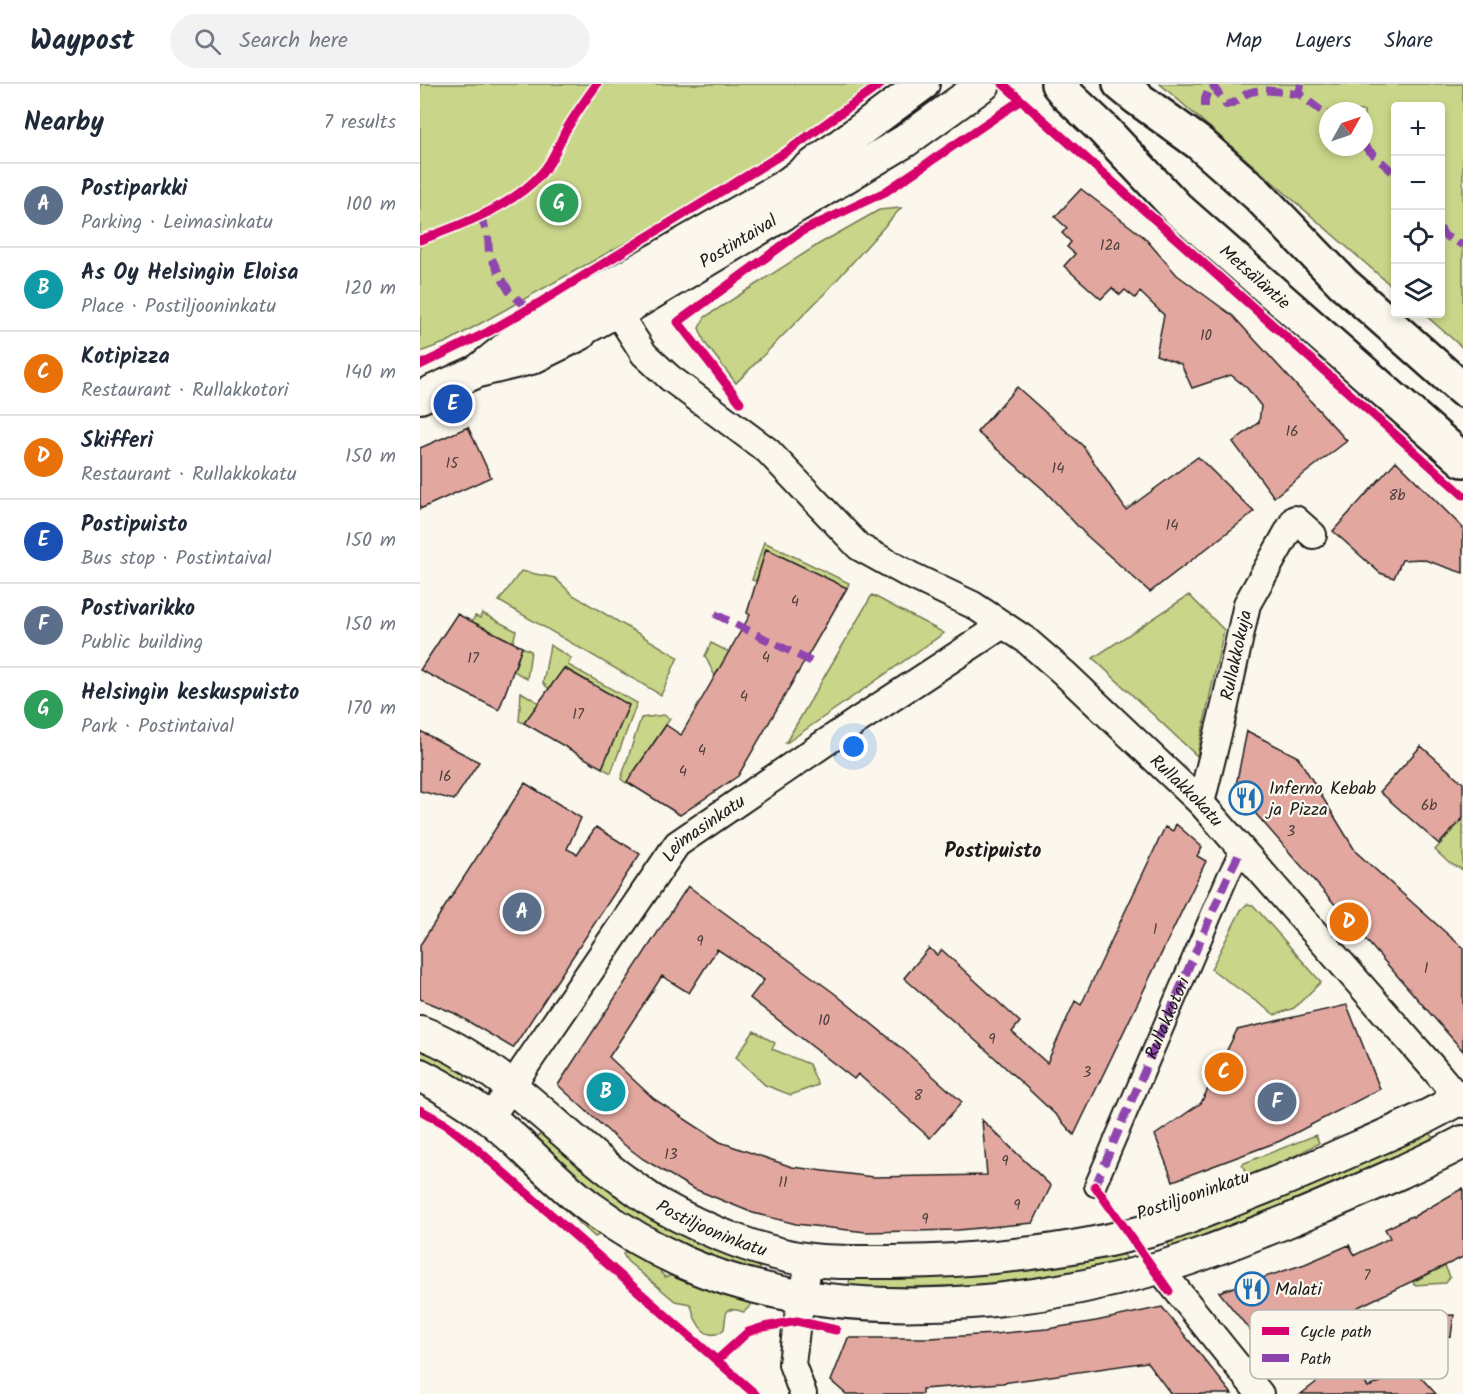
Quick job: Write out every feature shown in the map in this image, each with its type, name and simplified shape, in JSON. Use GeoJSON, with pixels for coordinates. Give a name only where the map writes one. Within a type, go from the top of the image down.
{"type":"FeatureCollection","features":[{"type":"Feature","properties":{"kind":"main road"},"geometry":{"type":"LineString","coordinates":[[1120,84],[1199,143],[1258,195],[1343,283],[1463,390]]}},
{"type":"Feature","properties":{"kind":"main road","name":"Metsäläntie"},"geometry":{"type":"LineString","coordinates":[[1056,88],[1103,129],[1178,209],[1463,460]]}},
{"type":"Feature","properties":{"kind":"street","name":"Postintaival"},"geometry":{"type":"LineString","coordinates":[[420,397],[478,371],[531,358],[580,334],[612,300],[785,186],[923,84]]}},
{"type":"Feature","properties":{"kind":"street","name":"Postintaival"},"geometry":{"type":"LineString","coordinates":[[478,371],[519,338],[612,300],[905,141],[984,84]]}},
{"type":"Feature","properties":{"kind":"street","name":"Rullakkokatu"},"geometry":{"type":"LineString","coordinates":[[612,300],[644,354],[670,378],[768,451],[859,547],[910,575],[973,605],[1026,639],[1064,673],[1201,803],[1462,1100]]}},
{"type":"Feature","properties":{"kind":"street","name":"Rullakkokuja"},"geometry":{"type":"LineString","coordinates":[[1201,803],[1247,604],[1304,527]]}},
{"type":"Feature","properties":{"kind":"street","name":"Leimasinkatu"},"geometry":{"type":"LineString","coordinates":[[490,1118],[677,844],[1003,625]]}},
{"type":"Feature","properties":{"kind":"street","name":"Rullakkotori"},"geometry":{"type":"LineString","coordinates":[[1095,1186],[1241,850]]}},
{"type":"Feature","properties":{"kind":"street","name":"Postiljooninkatu"},"geometry":{"type":"LineString","coordinates":[[420,1032],[434,1037],[471,1059],[512,1088],[602,1164],[659,1205],[712,1230],[757,1247],[809,1260],[948,1262],[1036,1252],[1165,1226],[1296,1175],[1462,1100]]}},
{"type":"Feature","properties":{"kind":"street"},"geometry":{"type":"LineString","coordinates":[[420,1075],[490,1118],[589,1206],[634,1236],[684,1262],[731,1281],[803,1298],[927,1305],[1092,1285],[1159,1268],[1213,1250],[1330,1204],[1463,1142]]}},
{"type":"Feature","properties":{"kind":"street"},"geometry":{"type":"LineString","coordinates":[[803,1394],[792,1364],[797,1321],[809,1260]]}},
{"type":"Feature","properties":{"kind":"street"},"geometry":{"type":"LineString","coordinates":[[1159,1268],[1260,1394]]}},
{"type":"Feature","properties":{"kind":"green space"},"geometry":{"type":"Polygon","coordinates":[[[420,84],[871,84],[787,153],[447,342],[420,352],[420,84]]]}},
{"type":"Feature","properties":{"kind":"green space"},"geometry":{"type":"Polygon","coordinates":[[[1160,84],[1463,84],[1463,348],[1429,318],[1445,318],[1445,102],[1391,102],[1391,286],[1160,84]]]}},
{"type":"Feature","properties":{"kind":"green space"},"geometry":{"type":"Polygon","coordinates":[[[901,208],[826,292],[736,383],[705,343],[699,328],[705,317],[819,244],[879,210],[901,208]]]}},
{"type":"Feature","properties":{"kind":"green space"},"geometry":{"type":"Polygon","coordinates":[[[764,542],[849,583],[847,588],[766,549],[756,581],[752,580],[764,542]]]}},
{"type":"Feature","properties":{"kind":"green space"},"geometry":{"type":"Polygon","coordinates":[[[521,571],[555,578],[573,595],[678,657],[661,695],[499,601],[521,571]]]}},
{"type":"Feature","properties":{"kind":"green space"},"geometry":{"type":"Polygon","coordinates":[[[872,595],[944,633],[785,744],[872,595]]]}},
{"type":"Feature","properties":{"kind":"green space"},"geometry":{"type":"Polygon","coordinates":[[[1189,595],[1224,630],[1197,756],[1093,658],[1189,595]]]}},
{"type":"Feature","properties":{"kind":"green space"},"geometry":{"type":"Polygon","coordinates":[[[482,613],[516,631],[513,642],[472,622],[475,616],[480,618],[482,613]]]}},
{"type":"Feature","properties":{"kind":"green space"},"geometry":{"type":"Polygon","coordinates":[[[711,643],[729,652],[715,676],[705,656],[711,643]]]}},
{"type":"Feature","properties":{"kind":"green space"},"geometry":{"type":"Polygon","coordinates":[[[550,645],[571,658],[568,665],[637,703],[611,773],[602,768],[629,705],[565,668],[549,689],[543,683],[550,645]]]}},
{"type":"Feature","properties":{"kind":"green space"},"geometry":{"type":"Polygon","coordinates":[[[522,647],[531,651],[527,679],[514,671],[522,647]]]}},
{"type":"Feature","properties":{"kind":"green space"},"geometry":{"type":"Polygon","coordinates":[[[521,692],[539,703],[524,723],[519,721],[521,692]]]}},
{"type":"Feature","properties":{"kind":"green space"},"geometry":{"type":"Polygon","coordinates":[[[664,715],[670,719],[626,783],[621,779],[641,718],[664,715]]]}},
{"type":"Feature","properties":{"kind":"green space"},"geometry":{"type":"Polygon","coordinates":[[[1463,819],[1463,870],[1449,863],[1435,850],[1463,819]]]}},
{"type":"Feature","properties":{"kind":"green space"},"geometry":{"type":"Polygon","coordinates":[[[1247,904],[1253,905],[1321,982],[1294,1008],[1275,1015],[1211,969],[1241,910],[1247,904]]]}},
{"type":"Feature","properties":{"kind":"green space"},"geometry":{"type":"Polygon","coordinates":[[[754,1031],[775,1043],[772,1049],[809,1064],[818,1085],[791,1095],[765,1085],[736,1057],[754,1031]]]}},
{"type":"Feature","properties":{"kind":"green space"},"geometry":{"type":"Polygon","coordinates":[[[420,1046],[469,1070],[462,1082],[420,1058],[420,1046]]]}},
{"type":"Feature","properties":{"kind":"green space"},"geometry":{"type":"Polygon","coordinates":[[[1426,1128],[1435,1139],[1215,1234],[1172,1249],[1163,1238],[1426,1128]]]}},
{"type":"Feature","properties":{"kind":"green space"},"geometry":{"type":"Polygon","coordinates":[[[543,1131],[762,1260],[759,1271],[694,1249],[638,1220],[587,1184],[535,1140],[543,1131]]]}},
{"type":"Feature","properties":{"kind":"green space"},"geometry":{"type":"Polygon","coordinates":[[[1316,1135],[1319,1143],[1249,1180],[1242,1164],[1316,1135]]]}},
{"type":"Feature","properties":{"kind":"green space"},"geometry":{"type":"Polygon","coordinates":[[[518,1157],[601,1234],[595,1237],[513,1163],[518,1157]]]}},
{"type":"Feature","properties":{"kind":"green space"},"geometry":{"type":"Polygon","coordinates":[[[628,1249],[659,1266],[665,1277],[677,1275],[750,1301],[751,1305],[744,1312],[729,1310],[724,1329],[716,1334],[709,1334],[699,1326],[690,1304],[675,1301],[627,1261],[623,1254],[628,1249]]]}},
{"type":"Feature","properties":{"kind":"green space"},"geometry":{"type":"Polygon","coordinates":[[[1120,1250],[1129,1261],[1031,1280],[953,1286],[849,1287],[850,1274],[1120,1250]]]}},
{"type":"Feature","properties":{"kind":"green space"},"geometry":{"type":"Polygon","coordinates":[[[1445,1266],[1450,1277],[1446,1283],[1414,1285],[1413,1282],[1445,1266]]]}},
{"type":"Feature","properties":{"kind":"building"},"geometry":{"type":"Polygon","coordinates":[[[1081,189],[1144,237],[1177,275],[1233,316],[1347,441],[1274,497],[1233,442],[1259,422],[1261,406],[1247,388],[1231,375],[1192,388],[1181,364],[1156,355],[1164,315],[1140,292],[1135,298],[1125,290],[1120,295],[1112,288],[1101,299],[1064,266],[1075,254],[1067,247],[1071,242],[1062,233],[1067,228],[1055,217],[1081,189]]]}},
{"type":"Feature","properties":{"kind":"building"},"geometry":{"type":"Polygon","coordinates":[[[1017,387],[1083,446],[1126,510],[1198,457],[1254,512],[1150,592],[1086,535],[1044,490],[977,432],[1017,387]]]}},
{"type":"Feature","properties":{"kind":"building"},"geometry":{"type":"Polygon","coordinates":[[[468,427],[491,477],[420,509],[420,448],[468,427]]]}},
{"type":"Feature","properties":{"kind":"building"},"geometry":{"type":"Polygon","coordinates":[[[1396,461],[1463,528],[1463,573],[1422,559],[1402,560],[1394,578],[1380,573],[1333,531],[1396,461]]]}},
{"type":"Feature","properties":{"kind":"building"},"geometry":{"type":"Polygon","coordinates":[[[766,549],[847,588],[738,776],[680,815],[627,782],[666,725],[681,735],[750,615],[747,613],[766,549]]]}},
{"type":"Feature","properties":{"kind":"building"},"geometry":{"type":"Polygon","coordinates":[[[457,614],[522,647],[499,710],[420,670],[457,614]]]}},
{"type":"Feature","properties":{"kind":"building"},"geometry":{"type":"Polygon","coordinates":[[[564,668],[629,705],[602,768],[524,723],[564,668]]]}},
{"type":"Feature","properties":{"kind":"building"},"geometry":{"type":"Polygon","coordinates":[[[420,731],[479,762],[454,800],[420,791],[420,731]]]}},
{"type":"Feature","properties":{"kind":"building"},"geometry":{"type":"Polygon","coordinates":[[[1247,731],[1298,757],[1356,852],[1463,948],[1463,1051],[1235,790],[1247,731]]]}},
{"type":"Feature","properties":{"kind":"building"},"geometry":{"type":"Polygon","coordinates":[[[1421,746],[1463,783],[1463,818],[1439,844],[1380,792],[1421,746]]]}},
{"type":"Feature","properties":{"kind":"building"},"geometry":{"type":"Polygon","coordinates":[[[525,783],[581,818],[567,849],[577,854],[596,827],[640,854],[513,1048],[454,1013],[420,999],[420,945],[525,783]]]}},
{"type":"Feature","properties":{"kind":"building"},"geometry":{"type":"Polygon","coordinates":[[[1176,824],[1202,847],[1197,856],[1206,861],[1074,1135],[993,1056],[904,978],[929,948],[937,955],[942,950],[1020,1022],[1012,1032],[1047,1063],[1075,1001],[1081,1005],[1165,827],[1173,831],[1176,824]]]}},
{"type":"Feature","properties":{"kind":"building"},"geometry":{"type":"Polygon","coordinates":[[[688,886],[834,993],[962,1102],[930,1138],[858,1074],[854,1079],[750,998],[764,980],[717,949],[689,993],[662,976],[609,1057],[654,1099],[720,1142],[792,1167],[873,1177],[987,1175],[982,1120],[1051,1186],[1033,1223],[958,1230],[866,1232],[796,1224],[753,1213],[692,1188],[643,1159],[618,1140],[558,1085],[688,886]]]}},
{"type":"Feature","properties":{"kind":"building"},"geometry":{"type":"Polygon","coordinates":[[[1347,1005],[1380,1089],[1280,1141],[1173,1181],[1155,1135],[1201,1103],[1237,1030],[1347,1005]]]}},
{"type":"Feature","properties":{"kind":"building"},"geometry":{"type":"Polygon","coordinates":[[[1463,1188],[1463,1257],[1356,1308],[1351,1310],[1250,1310],[1250,1330],[1219,1292],[1305,1264],[1349,1245],[1355,1255],[1390,1238],[1385,1229],[1413,1217],[1463,1188]]]}},
{"type":"Feature","properties":{"kind":"building"},"geometry":{"type":"Polygon","coordinates":[[[1162,1307],[1232,1394],[1171,1394],[1147,1362],[1002,1383],[922,1389],[922,1394],[846,1394],[831,1381],[848,1338],[930,1338],[1047,1329],[1162,1307]]]}},
{"type":"Feature","properties":{"kind":"building"},"geometry":{"type":"Polygon","coordinates":[[[1448,1315],[1454,1315],[1451,1336],[1448,1336],[1448,1315]]]}},
{"type":"Feature","properties":{"kind":"building"},"geometry":{"type":"Polygon","coordinates":[[[1321,1379],[1362,1379],[1368,1387],[1388,1379],[1422,1379],[1436,1394],[1301,1394],[1321,1379]]]}},
{"type":"Feature","properties":{"kind":"marked path"},"geometry":{"type":"LineString","coordinates":[[1205,107],[1205,99],[1211,84]]}},
{"type":"Feature","properties":{"kind":"marked path"},"geometry":{"type":"LineString","coordinates":[[1212,84],[1226,105],[1256,91],[1299,94]]}},
{"type":"Feature","properties":{"kind":"marked path"},"geometry":{"type":"LineString","coordinates":[[1301,84],[1299,94],[1319,109]]}},
{"type":"Feature","properties":{"kind":"marked path"},"geometry":{"type":"LineString","coordinates":[[1373,154],[1391,170]]}},
{"type":"Feature","properties":{"kind":"marked path"},"geometry":{"type":"LineString","coordinates":[[480,215],[488,236],[489,253],[501,277],[509,291],[528,309]]}},
{"type":"Feature","properties":{"kind":"marked path"},"geometry":{"type":"LineString","coordinates":[[1445,236],[1463,245]]}},
{"type":"Feature","properties":{"kind":"marked path"},"geometry":{"type":"LineString","coordinates":[[715,614],[814,663]]}},
{"type":"Feature","properties":{"kind":"marked path"},"geometry":{"type":"LineString","coordinates":[[1095,1186],[1241,850]]}},
{"type":"Feature","properties":{"kind":"cycle path"},"geometry":{"type":"LineString","coordinates":[[420,240],[485,214],[516,196],[529,185],[549,164],[566,130],[597,84]]}},
{"type":"Feature","properties":{"kind":"cycle path"},"geometry":{"type":"LineString","coordinates":[[420,365],[488,332],[539,303],[789,150],[881,84]]}},
{"type":"Feature","properties":{"kind":"cycle path"},"geometry":{"type":"LineString","coordinates":[[1003,84],[1463,495]]}},
{"type":"Feature","properties":{"kind":"cycle path"},"geometry":{"type":"LineString","coordinates":[[740,402],[678,322],[802,231],[885,192],[1021,100]]}},
{"type":"Feature","properties":{"kind":"cycle path"},"geometry":{"type":"LineString","coordinates":[[420,1110],[447,1125],[471,1144],[755,1394]]}},
{"type":"Feature","properties":{"kind":"cycle path"},"geometry":{"type":"LineString","coordinates":[[1095,1186],[1169,1291]]}},
{"type":"Feature","properties":{"kind":"cycle path"},"geometry":{"type":"LineString","coordinates":[[717,1360],[748,1332],[764,1327],[797,1321],[836,1330]]}},
{"type":"Feature","properties":{"kind":"place","name":"Helsingin keskuspuisto"},"geometry":{"type":"Point","coordinates":[559,203]}},
{"type":"Feature","properties":{"kind":"place","name":"Postipuisto"},"geometry":{"type":"Point","coordinates":[453,404]}},
{"type":"Feature","properties":{"kind":"place","name":"Inferno Kebab ja Pizza"},"geometry":{"type":"Point","coordinates":[1246,798]}},
{"type":"Feature","properties":{"kind":"place","name":"Postiparkki"},"geometry":{"type":"Point","coordinates":[522,912]}},
{"type":"Feature","properties":{"kind":"place","name":"Skifferi"},"geometry":{"type":"Point","coordinates":[1349,922]}},
{"type":"Feature","properties":{"kind":"place","name":"Kotipizza"},"geometry":{"type":"Point","coordinates":[1224,1072]}},
{"type":"Feature","properties":{"kind":"place","name":"As Oy Helsingin Eloisa"},"geometry":{"type":"Point","coordinates":[606,1092]}},
{"type":"Feature","properties":{"kind":"place","name":"Postivarikko"},"geometry":{"type":"Point","coordinates":[1277,1102]}},
{"type":"Feature","properties":{"kind":"place","name":"Malati"},"geometry":{"type":"Point","coordinates":[1252,1289]}},
{"type":"Feature","properties":{"kind":"district","name":"Postipuisto"},"geometry":{"type":"Point","coordinates":[993,850]}}]}
